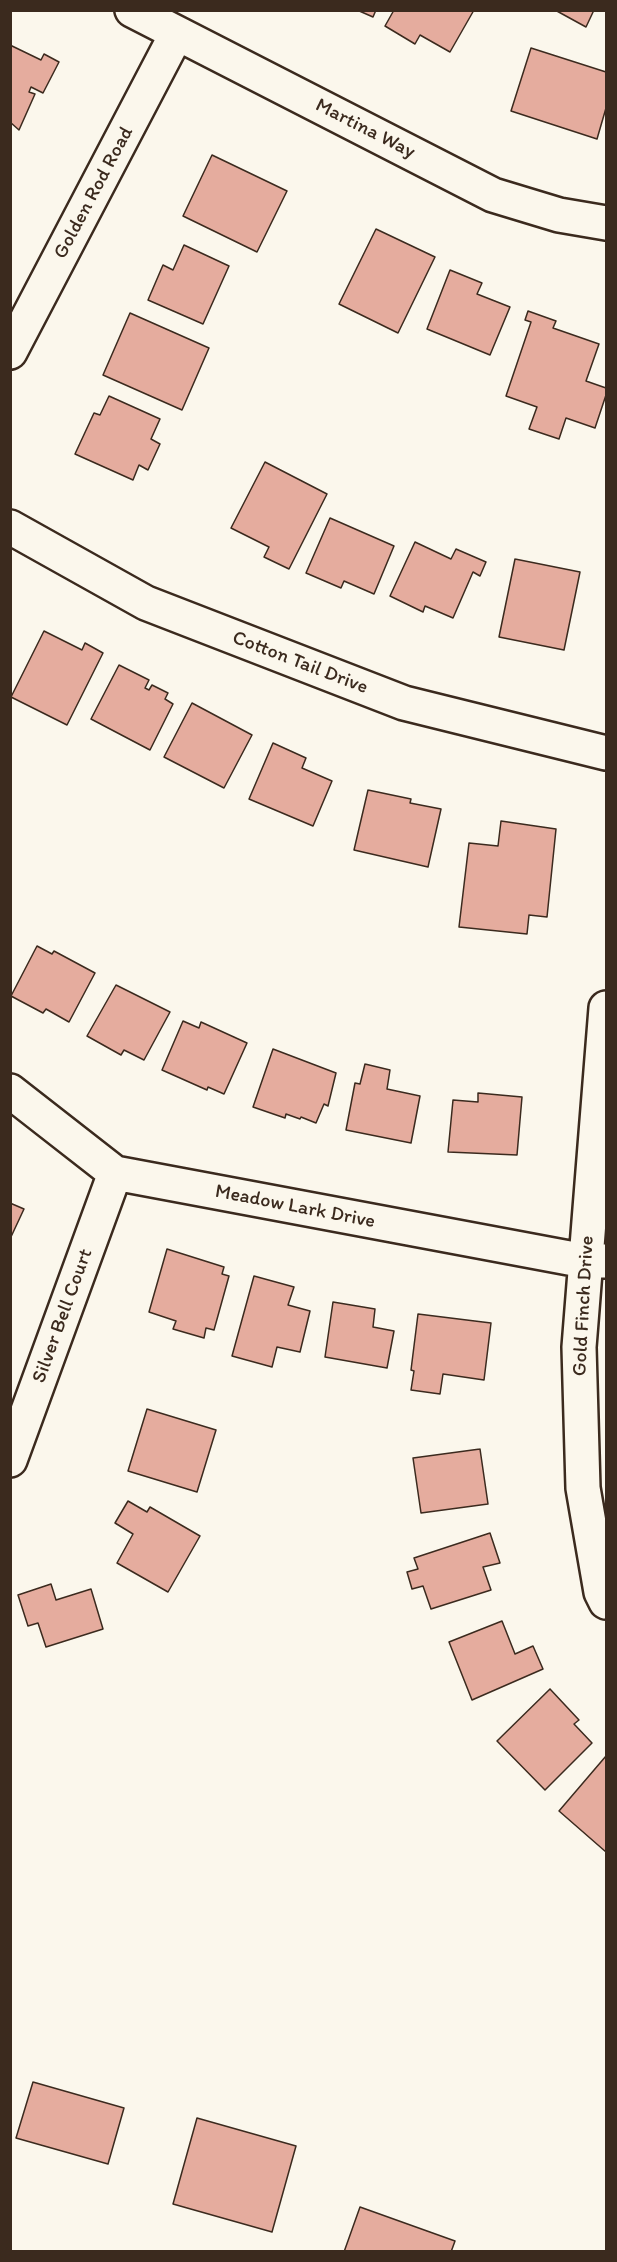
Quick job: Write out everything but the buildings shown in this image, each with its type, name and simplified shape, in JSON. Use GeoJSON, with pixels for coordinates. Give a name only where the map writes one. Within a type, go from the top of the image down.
{"type":"FeatureCollection","features":[{"type":"Feature","properties":{"kind":"street","name":"Martina Way"},"geometry":{"type":"LineString","coordinates":[[132,10],[493,195],[559,215],[606,224]]}},
{"type":"Feature","properties":{"kind":"street","name":"Golden Rod Road"},"geometry":{"type":"LineString","coordinates":[[10,352],[177,33]]}},
{"type":"Feature","properties":{"kind":"street","name":"Cotton Tail Drive"},"geometry":{"type":"LineString","coordinates":[[10,527],[146,603],[404,703],[606,753]]}},
{"type":"Feature","properties":{"kind":"street","name":"Gold Finch Drive"},"geometry":{"type":"LineString","coordinates":[[606,1008],[596,1262],[579,1347],[583,1488],[601,1592],[606,1602]]}},
{"type":"Feature","properties":{"kind":"street","name":"Meadow Lark Drive"},"geometry":{"type":"LineString","coordinates":[[10,1091],[115,1173],[596,1262]]}},
{"type":"Feature","properties":{"kind":"street","name":"Silver Bell Court"},"geometry":{"type":"LineString","coordinates":[[10,1460],[115,1173]]}}]}
